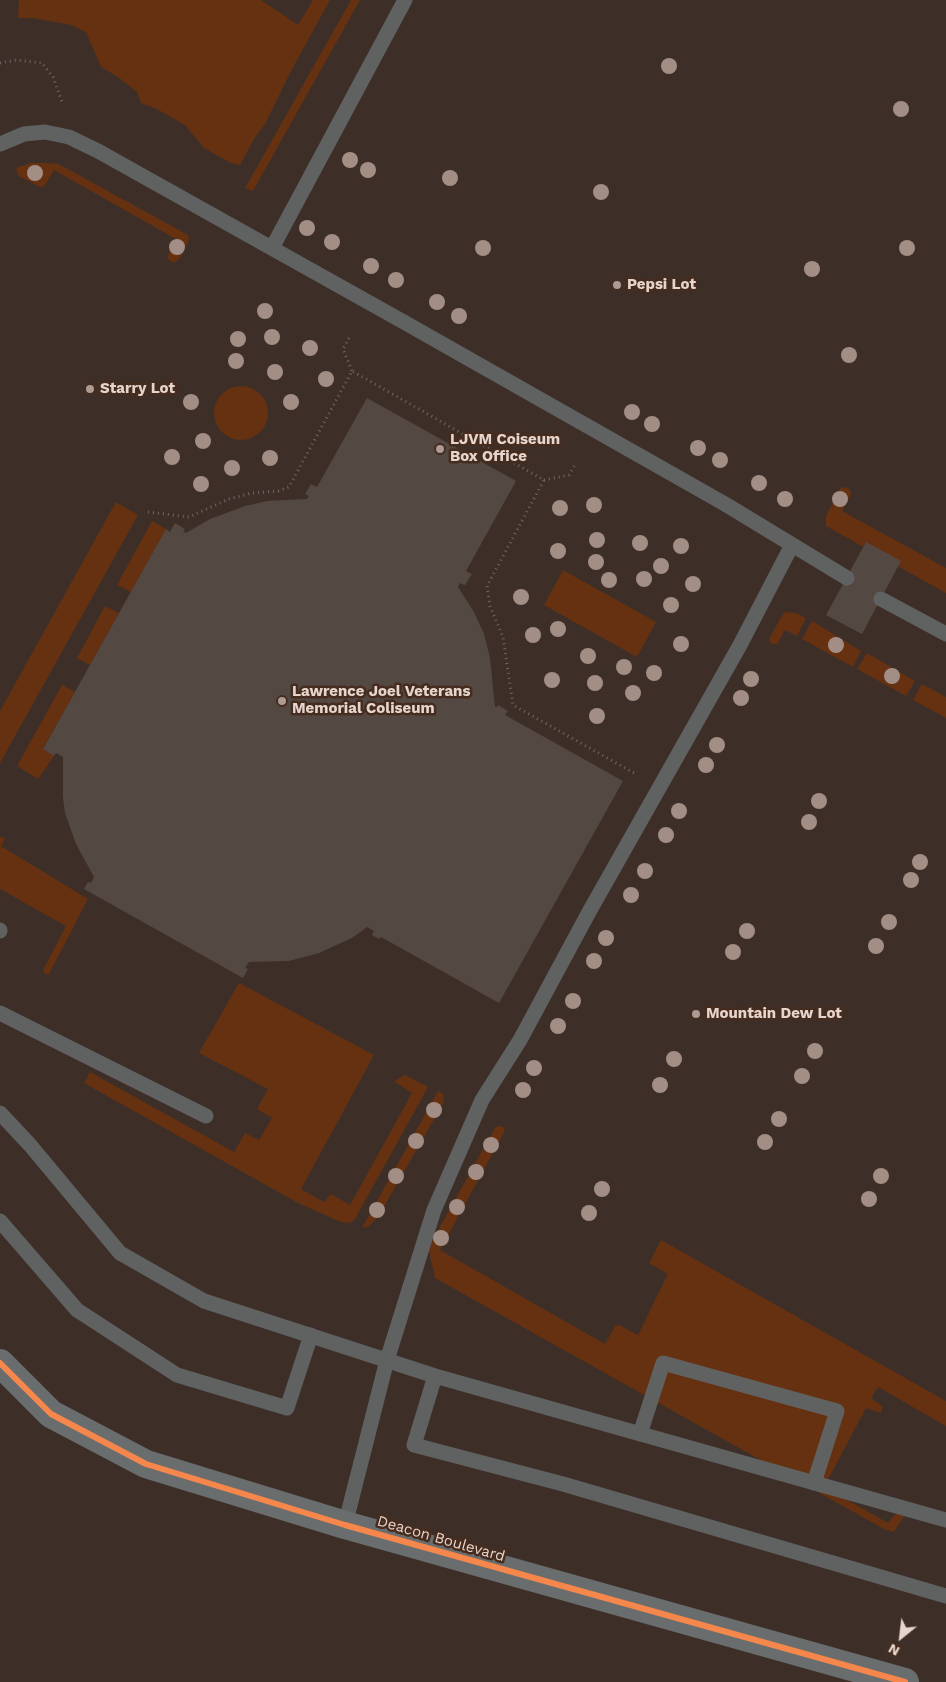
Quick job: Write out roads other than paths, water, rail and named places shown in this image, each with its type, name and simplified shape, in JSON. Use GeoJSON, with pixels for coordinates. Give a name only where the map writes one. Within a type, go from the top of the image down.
{"type":"FeatureCollection","features":[{"type":"Feature","properties":{"kind":"street","name":"Deacon Boulevard"},"geometry":{"type":"LineString","coordinates":[[0,1362],[51,1414],[146,1464],[345,1525],[905,1682]]}},
{"type":"Feature","properties":{"kind":"lane"},"geometry":{"type":"LineString","coordinates":[[272,248],[405,0]]}},
{"type":"Feature","properties":{"kind":"lane"},"geometry":{"type":"LineString","coordinates":[[0,144],[24,134],[45,132],[69,137],[98,151],[725,504],[847,578]]}},
{"type":"Feature","properties":{"kind":"lane"},"geometry":{"type":"LineString","coordinates":[[345,1525],[388,1360],[434,1210],[482,1100],[520,1040],[589,912],[740,646],[792,544]]}},
{"type":"Feature","properties":{"kind":"lane"},"geometry":{"type":"LineString","coordinates":[[881,599],[946,634]]}},
{"type":"Feature","properties":{"kind":"lane"},"geometry":{"type":"LineString","coordinates":[[0,1013],[206,1116]]}},
{"type":"Feature","properties":{"kind":"lane"},"geometry":{"type":"LineString","coordinates":[[0,1113],[30,1145],[120,1253],[204,1301],[435,1376],[946,1520]]}},
{"type":"Feature","properties":{"kind":"lane"},"geometry":{"type":"LineString","coordinates":[[0,1221],[77,1310],[177,1375],[287,1408],[311,1335]]}},
{"type":"Feature","properties":{"kind":"lane"},"geometry":{"type":"LineString","coordinates":[[640,1434],[664,1363],[837,1411],[814,1483]]}},
{"type":"Feature","properties":{"kind":"lane"},"geometry":{"type":"LineString","coordinates":[[435,1376],[414,1445],[562,1484],[946,1596]]}},
{"type":"Feature","properties":{"kind":"place","name":"Pepsi Lot"},"geometry":{"type":"Point","coordinates":[617,285]}},
{"type":"Feature","properties":{"kind":"place","name":"Starry Lot"},"geometry":{"type":"Point","coordinates":[90,389]}},
{"type":"Feature","properties":{"kind":"place","name":"LJVM Coiseum Box Office"},"geometry":{"type":"Point","coordinates":[440,449]}},
{"type":"Feature","properties":{"kind":"place","name":"Lawrence Joel Veterans Memorial Coliseum"},"geometry":{"type":"Point","coordinates":[282,701]}},
{"type":"Feature","properties":{"kind":"place","name":"Mountain Dew Lot"},"geometry":{"type":"Point","coordinates":[696,1014]}}]}
